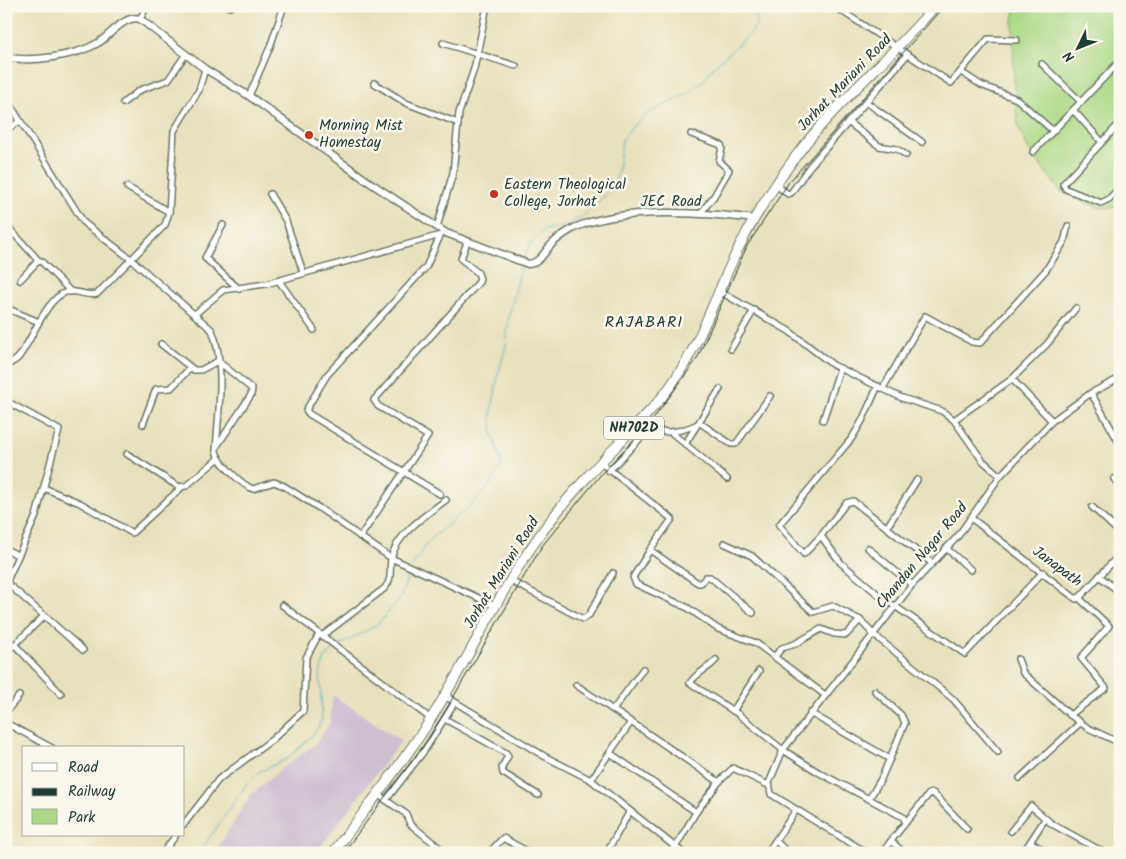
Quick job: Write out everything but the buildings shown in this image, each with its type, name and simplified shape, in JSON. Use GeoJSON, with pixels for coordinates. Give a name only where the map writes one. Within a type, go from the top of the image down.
{"type":"FeatureCollection","features":[{"type":"Feature","properties":{"kind":"highway","name":"Jorhat Mariani Road"},"geometry":{"type":"LineString","coordinates":[[333,853],[431,719],[496,606],[545,528],[678,376],[755,220],[776,185],[824,122],[897,50],[935,6]]}},
{"type":"Feature","properties":{"kind":"street"},"geometry":{"type":"LineString","coordinates":[[6,57],[32,59],[81,50],[100,42],[130,18],[140,19],[147,6]]}},
{"type":"Feature","properties":{"kind":"street"},"geometry":{"type":"LineString","coordinates":[[249,96],[284,6]]}},
{"type":"Feature","properties":{"kind":"street"},"geometry":{"type":"LineString","coordinates":[[437,226],[453,173],[459,113],[471,81],[487,6]]}},
{"type":"Feature","properties":{"kind":"street"},"geometry":{"type":"LineString","coordinates":[[834,6],[897,50],[951,84],[988,39],[1016,40]]}},
{"type":"Feature","properties":{"kind":"street","name":"JEC Road"},"geometry":{"type":"LineString","coordinates":[[140,19],[205,69],[249,96],[366,180],[437,226],[443,234],[515,261],[528,264],[537,262],[551,244],[566,233],[603,217],[700,214],[755,220]]}},
{"type":"Feature","properties":{"kind":"street"},"geometry":{"type":"LineString","coordinates":[[443,44],[516,66]]}},
{"type":"Feature","properties":{"kind":"street"},"geometry":{"type":"LineString","coordinates":[[124,103],[140,90],[168,80],[186,54]]}},
{"type":"Feature","properties":{"kind":"street"},"geometry":{"type":"LineString","coordinates":[[776,185],[788,194],[791,193],[810,166],[906,56]]}},
{"type":"Feature","properties":{"kind":"street"},"geometry":{"type":"LineString","coordinates":[[1033,152],[1120,61]]}},
{"type":"Feature","properties":{"kind":"street"},"geometry":{"type":"LineString","coordinates":[[1042,64],[1081,102]]}},
{"type":"Feature","properties":{"kind":"street"},"geometry":{"type":"LineString","coordinates":[[6,368],[17,359],[39,322],[59,296],[71,292],[89,295],[97,294],[162,230],[169,212],[174,131],[199,90],[205,69]]}},
{"type":"Feature","properties":{"kind":"street"},"geometry":{"type":"LineString","coordinates":[[962,72],[981,85],[1017,99],[1053,132]]}},
{"type":"Feature","properties":{"kind":"street"},"geometry":{"type":"LineString","coordinates":[[374,83],[406,103],[458,124]]}},
{"type":"Feature","properties":{"kind":"street"},"geometry":{"type":"LineString","coordinates":[[6,98],[84,223],[132,260],[212,330],[218,361],[219,405],[216,446],[219,458],[247,487],[257,489],[271,483],[278,483],[319,508],[391,558],[422,574],[496,606]]}},
{"type":"Feature","properties":{"kind":"street"},"geometry":{"type":"LineString","coordinates":[[866,102],[922,142]]}},
{"type":"Feature","properties":{"kind":"street"},"geometry":{"type":"LineString","coordinates":[[1073,110],[1102,142]]}},
{"type":"Feature","properties":{"kind":"street"},"geometry":{"type":"LineString","coordinates":[[6,130],[20,121]]}},
{"type":"Feature","properties":{"kind":"street"},"geometry":{"type":"LineString","coordinates":[[848,122],[878,146],[897,149],[906,155]]}},
{"type":"Feature","properties":{"kind":"street"},"geometry":{"type":"LineString","coordinates":[[1120,123],[1118,130],[1102,142],[1065,182],[1064,188],[1101,203],[1109,199],[1120,187]]}},
{"type":"Feature","properties":{"kind":"street"},"geometry":{"type":"LineString","coordinates":[[691,134],[721,145],[719,161],[729,170],[714,196],[700,214]]}},
{"type":"Feature","properties":{"kind":"street"},"geometry":{"type":"LineString","coordinates":[[127,187],[169,212]]}},
{"type":"Feature","properties":{"kind":"street"},"geometry":{"type":"LineString","coordinates":[[270,194],[286,221],[303,272]]}},
{"type":"Feature","properties":{"kind":"street"},"geometry":{"type":"LineString","coordinates":[[6,224],[39,261],[71,292]]}},
{"type":"Feature","properties":{"kind":"street"},"geometry":{"type":"LineString","coordinates":[[223,225],[206,258],[240,289]]}},
{"type":"Feature","properties":{"kind":"street"},"geometry":{"type":"LineString","coordinates":[[932,563],[858,504],[849,501],[804,554],[779,526],[856,431],[925,316],[972,342],[980,343],[1046,270],[1064,242],[1068,226]]}},
{"type":"Feature","properties":{"kind":"street"},"geometry":{"type":"LineString","coordinates":[[195,314],[223,290],[240,289],[279,280],[443,234]]}},
{"type":"Feature","properties":{"kind":"street"},"geometry":{"type":"LineString","coordinates":[[440,494],[404,470],[309,414],[306,410],[327,375],[426,267],[443,234]]}},
{"type":"Feature","properties":{"kind":"street"},"geometry":{"type":"LineString","coordinates":[[360,537],[428,436],[378,406],[374,400],[479,282],[480,275],[461,259],[467,242]]}},
{"type":"Feature","properties":{"kind":"street"},"geometry":{"type":"LineString","coordinates":[[20,280],[39,261]]}},
{"type":"Feature","properties":{"kind":"street"},"geometry":{"type":"LineString","coordinates":[[279,280],[314,330]]}},
{"type":"Feature","properties":{"kind":"street"},"geometry":{"type":"LineString","coordinates":[[719,291],[789,331],[820,357],[840,368],[909,400],[942,411],[954,420],[982,460],[1000,476]]}},
{"type":"Feature","properties":{"kind":"street"},"geometry":{"type":"LineString","coordinates":[[6,308],[39,322]]}},
{"type":"Feature","properties":{"kind":"street"},"geometry":{"type":"LineString","coordinates":[[954,420],[1012,379],[1047,344],[1076,308]]}},
{"type":"Feature","properties":{"kind":"street"},"geometry":{"type":"LineString","coordinates":[[731,349],[754,310]]}},
{"type":"Feature","properties":{"kind":"street"},"geometry":{"type":"LineString","coordinates":[[161,344],[190,368],[198,370],[218,361]]}},
{"type":"Feature","properties":{"kind":"street"},"geometry":{"type":"LineString","coordinates":[[216,446],[252,391],[248,384],[218,361]]}},
{"type":"Feature","properties":{"kind":"street"},"geometry":{"type":"LineString","coordinates":[[143,424],[156,389],[171,388],[190,368]]}},
{"type":"Feature","properties":{"kind":"street"},"geometry":{"type":"LineString","coordinates":[[823,420],[840,368]]}},
{"type":"Feature","properties":{"kind":"street","name":"Chandan Nagar Road"},"geometry":{"type":"LineString","coordinates":[[768,786],[783,750],[810,713],[912,585],[971,518],[1000,476],[1052,421],[1091,393],[1120,378]]}},
{"type":"Feature","properties":{"kind":"street"},"geometry":{"type":"LineString","coordinates":[[1012,379],[1052,421]]}},
{"type":"Feature","properties":{"kind":"street"},"geometry":{"type":"LineString","coordinates":[[685,444],[720,389]]}},
{"type":"Feature","properties":{"kind":"street"},"geometry":{"type":"LineString","coordinates":[[1091,393],[1120,444]]}},
{"type":"Feature","properties":{"kind":"street"},"geometry":{"type":"LineString","coordinates":[[700,423],[732,444],[736,444],[770,396]]}},
{"type":"Feature","properties":{"kind":"street"},"geometry":{"type":"LineString","coordinates":[[6,401],[60,430],[32,526],[17,555],[6,583],[83,650]]}},
{"type":"Feature","properties":{"kind":"street"},"geometry":{"type":"LineString","coordinates":[[639,422],[649,428],[672,433],[727,479]]}},
{"type":"Feature","properties":{"kind":"street"},"geometry":{"type":"LineString","coordinates":[[672,433],[700,423]]}},
{"type":"Feature","properties":{"kind":"street"},"geometry":{"type":"LineString","coordinates":[[609,471],[649,428]]}},
{"type":"Feature","properties":{"kind":"street"},"geometry":{"type":"LineString","coordinates":[[127,454],[182,487]]}},
{"type":"Feature","properties":{"kind":"street"},"geometry":{"type":"LineString","coordinates":[[44,488],[80,503],[134,533],[182,487],[219,458]]}},
{"type":"Feature","properties":{"kind":"street"},"geometry":{"type":"LineString","coordinates":[[601,463],[672,518],[633,577],[636,584],[688,608],[718,629],[751,641],[826,695]]}},
{"type":"Feature","properties":{"kind":"street"},"geometry":{"type":"LineString","coordinates":[[1114,479],[1120,486]]}},
{"type":"Feature","properties":{"kind":"street"},"geometry":{"type":"LineString","coordinates":[[887,527],[917,480]]}},
{"type":"Feature","properties":{"kind":"street"},"geometry":{"type":"LineString","coordinates":[[185,823],[219,779],[273,739],[303,711],[306,658],[323,637],[385,588],[391,578],[391,558],[414,524],[446,500]]}},
{"type":"Feature","properties":{"kind":"street"},"geometry":{"type":"LineString","coordinates":[[1092,507],[1120,532]]}},
{"type":"Feature","properties":{"kind":"street","name":"Janapath"},"geometry":{"type":"LineString","coordinates":[[971,518],[1073,597],[1079,598],[1120,554]]}},
{"type":"Feature","properties":{"kind":"street"},"geometry":{"type":"LineString","coordinates":[[821,536],[841,563],[895,606],[964,654],[1043,572]]}},
{"type":"Feature","properties":{"kind":"street"},"geometry":{"type":"LineString","coordinates":[[724,543],[752,556],[814,612],[833,606],[860,620],[873,634],[953,699],[998,752]]}},
{"type":"Feature","properties":{"kind":"street"},"geometry":{"type":"LineString","coordinates":[[6,548],[17,555]]}},
{"type":"Feature","properties":{"kind":"street"},"geometry":{"type":"LineString","coordinates":[[868,548],[912,585]]}},
{"type":"Feature","properties":{"kind":"street"},"geometry":{"type":"LineString","coordinates":[[946,548],[971,570]]}},
{"type":"Feature","properties":{"kind":"street"},"geometry":{"type":"LineString","coordinates":[[650,550],[698,583],[701,583],[706,577],[710,577],[753,612]]}},
{"type":"Feature","properties":{"kind":"street"},"geometry":{"type":"LineString","coordinates":[[511,581],[583,619],[589,615],[613,573]]}},
{"type":"Feature","properties":{"kind":"street"},"geometry":{"type":"LineString","coordinates":[[1099,576],[1120,592]]}},
{"type":"Feature","properties":{"kind":"street"},"geometry":{"type":"LineString","coordinates":[[1070,715],[1106,688],[1081,658],[1110,626],[1079,598]]}},
{"type":"Feature","properties":{"kind":"street"},"geometry":{"type":"LineString","coordinates":[[282,605],[431,719]]}},
{"type":"Feature","properties":{"kind":"street"},"geometry":{"type":"LineString","coordinates":[[8,652],[44,616]]}},
{"type":"Feature","properties":{"kind":"street"},"geometry":{"type":"LineString","coordinates":[[774,657],[782,648],[795,644],[821,630],[834,634],[846,634],[860,620]]}},
{"type":"Feature","properties":{"kind":"street"},"geometry":{"type":"LineString","coordinates":[[15,645],[61,694]]}},
{"type":"Feature","properties":{"kind":"street"},"geometry":{"type":"LineString","coordinates":[[1018,659],[1022,673],[1070,715],[1080,723],[1120,743]]}},
{"type":"Feature","properties":{"kind":"street"},"geometry":{"type":"LineString","coordinates":[[716,660],[707,670],[698,673],[690,683],[733,711],[783,750],[903,817],[906,822]]}},
{"type":"Feature","properties":{"kind":"street"},"geometry":{"type":"LineString","coordinates":[[613,710],[643,669]]}},
{"type":"Feature","properties":{"kind":"street"},"geometry":{"type":"LineString","coordinates":[[733,711],[759,671]]}},
{"type":"Feature","properties":{"kind":"street"},"geometry":{"type":"LineString","coordinates":[[576,685],[719,782]]}},
{"type":"Feature","properties":{"kind":"street"},"geometry":{"type":"LineString","coordinates":[[869,799],[890,759],[905,720],[875,691]]}},
{"type":"Feature","properties":{"kind":"street"},"geometry":{"type":"LineString","coordinates":[[6,712],[20,696]]}},
{"type":"Feature","properties":{"kind":"street"},"geometry":{"type":"LineString","coordinates":[[445,696],[544,756],[591,780],[683,853]]}},
{"type":"Feature","properties":{"kind":"street"},"geometry":{"type":"LineString","coordinates":[[386,800],[445,720],[455,702]]}},
{"type":"Feature","properties":{"kind":"street"},"geometry":{"type":"LineString","coordinates":[[810,713],[890,759]]}},
{"type":"Feature","properties":{"kind":"street"},"geometry":{"type":"LineString","coordinates":[[445,720],[506,753],[507,759],[502,767],[503,773],[538,795]]}},
{"type":"Feature","properties":{"kind":"street"},"geometry":{"type":"LineString","coordinates":[[591,780],[631,722]]}},
{"type":"Feature","properties":{"kind":"street"},"geometry":{"type":"LineString","coordinates":[[6,723],[48,746]]}},
{"type":"Feature","properties":{"kind":"street"},"geometry":{"type":"LineString","coordinates":[[1020,778],[1080,723]]}},
{"type":"Feature","properties":{"kind":"street"},"geometry":{"type":"LineString","coordinates":[[610,752],[696,812]]}},
{"type":"Feature","properties":{"kind":"street"},"geometry":{"type":"LineString","coordinates":[[672,853],[696,812],[719,782],[733,768],[768,786],[774,797],[867,853]]}},
{"type":"Feature","properties":{"kind":"street"},"geometry":{"type":"LineString","coordinates":[[882,853],[928,794],[932,793],[967,829]]}},
{"type":"Feature","properties":{"kind":"street"},"geometry":{"type":"LineString","coordinates":[[377,794],[407,816],[410,824],[446,853]]}},
{"type":"Feature","properties":{"kind":"street"},"geometry":{"type":"LineString","coordinates":[[1010,831],[1030,806],[1045,819],[1105,853]]}},
{"type":"Feature","properties":{"kind":"street"},"geometry":{"type":"LineString","coordinates":[[767,853],[796,810]]}},
{"type":"Feature","properties":{"kind":"street"},"geometry":{"type":"LineString","coordinates":[[609,848],[630,811]]}},
{"type":"Feature","properties":{"kind":"street"},"geometry":{"type":"LineString","coordinates":[[1023,853],[1045,819]]}},
{"type":"Feature","properties":{"kind":"street"},"geometry":{"type":"LineString","coordinates":[[165,850],[175,836]]}},
{"type":"Feature","properties":{"kind":"street"},"geometry":{"type":"LineString","coordinates":[[488,853],[500,838],[530,853]]}},
{"type":"Feature","properties":{"kind":"street"},"geometry":{"type":"LineString","coordinates":[[776,841],[788,853]]}},
{"type":"Feature","properties":{"kind":"street"},"geometry":{"type":"LineString","coordinates":[[891,842],[904,853]]}},
{"type":"Feature","properties":{"kind":"street"},"geometry":{"type":"LineString","coordinates":[[1030,842],[1048,853]]}},
{"type":"Feature","properties":{"kind":"street"},"geometry":{"type":"LineString","coordinates":[[514,853],[518,846]]}},
{"type":"Feature","properties":{"kind":"street"},"geometry":{"type":"LineString","coordinates":[[1034,853],[1038,847]]}},
{"type":"Feature","properties":{"kind":"shaded area"},"geometry":{"type":"Polygon","coordinates":[[[333,695],[401,741],[316,853],[214,853],[251,795],[281,769],[314,745],[330,723],[333,695]]]}},
{"type":"Feature","properties":{"kind":"green space"},"geometry":{"type":"Polygon","coordinates":[[[1016,6],[1120,6],[1120,207],[1099,208],[1061,192],[1028,149],[1018,126],[1014,89],[1013,20],[1016,6]]]}},
{"type":"Feature","properties":{"kind":"waterway"},"geometry":{"type":"LineString","coordinates":[[523,260],[532,241],[545,230],[569,224],[582,217],[616,185],[622,140],[633,126],[647,114],[689,93],[703,81],[714,66],[751,33],[757,23],[756,17],[761,6]]}},
{"type":"Feature","properties":{"kind":"waterway"},"geometry":{"type":"LineString","coordinates":[[412,567],[432,538],[472,504],[489,486],[502,463],[493,435],[491,415],[498,375],[506,346],[509,316],[522,264]]}},
{"type":"Feature","properties":{"kind":"waterway"},"geometry":{"type":"LineString","coordinates":[[339,646],[378,624],[400,599],[410,570]]}},
{"type":"Feature","properties":{"kind":"waterway"},"geometry":{"type":"LineString","coordinates":[[199,853],[248,782],[259,772],[287,759],[318,728],[322,719],[320,673],[325,658],[336,648]]}},
{"type":"Feature","properties":{"kind":"railway"},"geometry":{"type":"LineString","coordinates":[[343,853],[430,737],[542,546],[603,472],[651,422],[697,359],[747,246],[789,182],[944,6]]}},
{"type":"Feature","properties":{"kind":"place","name":"Morning Mist Homestay"},"geometry":{"type":"Point","coordinates":[309,135]}},
{"type":"Feature","properties":{"kind":"place","name":"Eastern Theological College, Jorhat"},"geometry":{"type":"Point","coordinates":[494,194]}},
{"type":"Feature","properties":{"kind":"district","name":"RAJABARI"},"geometry":{"type":"Point","coordinates":[644,322]}}]}
